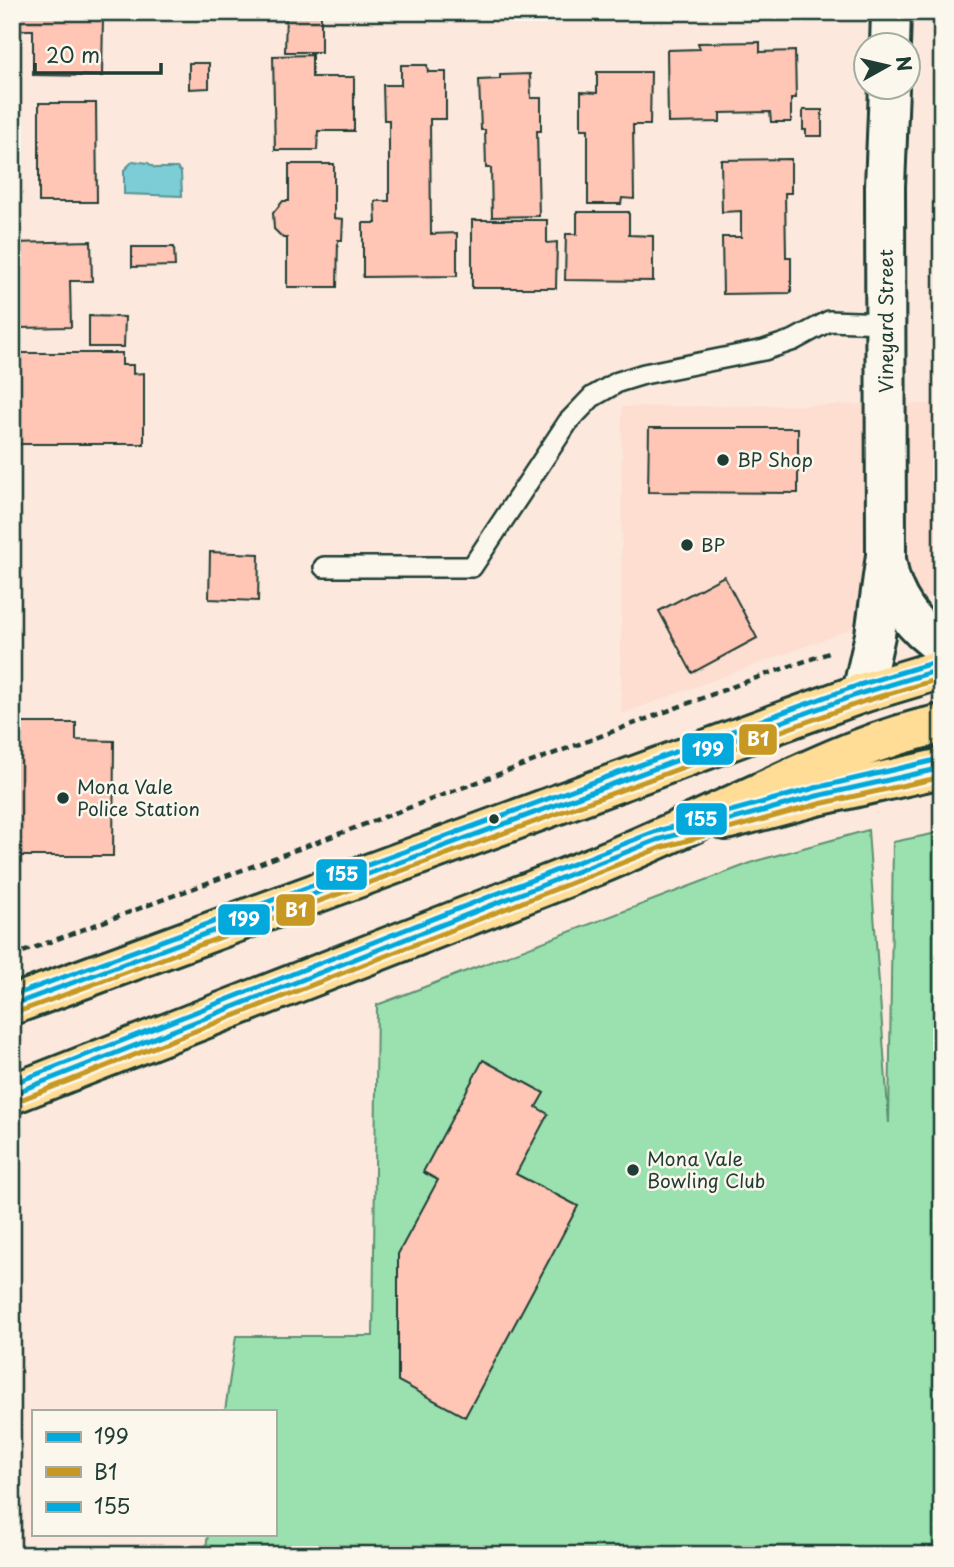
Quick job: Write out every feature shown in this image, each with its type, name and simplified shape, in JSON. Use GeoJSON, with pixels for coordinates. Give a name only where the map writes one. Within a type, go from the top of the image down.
{"type":"FeatureCollection","features":[{"type":"Feature","properties":{"kind":"main road"},"geometry":{"type":"LineString","coordinates":[[12,1005],[862,693],[942,668]]}},
{"type":"Feature","properties":{"kind":"main road"},"geometry":{"type":"LineString","coordinates":[[12,1094],[657,841],[820,765],[881,741],[942,724]]}},
{"type":"Feature","properties":{"kind":"main road"},"geometry":{"type":"LineString","coordinates":[[657,841],[817,796],[942,768]]}},
{"type":"Feature","properties":{"kind":"street"},"geometry":{"type":"LineString","coordinates":[[890,32],[891,12]]}},
{"type":"Feature","properties":{"kind":"street","name":"Vineyard Street"},"geometry":{"type":"LineString","coordinates":[[862,693],[875,635],[886,555],[885,186],[888,102]]}},
{"type":"Feature","properties":{"kind":"street","name":"Vineyard Street"},"geometry":{"type":"LineString","coordinates":[[886,555],[890,578],[906,610],[924,633],[942,645]]}},
{"type":"Feature","properties":{"kind":"lane"},"geometry":{"type":"LineString","coordinates":[[324,567],[472,567],[568,422],[592,397],[618,382],[645,373],[764,350],[794,340],[829,321],[886,323]]}},
{"type":"Feature","properties":{"kind":"path"},"geometry":{"type":"LineString","coordinates":[[12,956],[875,635]]}},
{"type":"Feature","properties":{"kind":"shaded area"},"geometry":{"type":"Polygon","coordinates":[[[942,404],[942,591],[825,639],[621,714],[622,407],[942,404]]]}},
{"type":"Feature","properties":{"kind":"green space","name":"Mona Vale Bowling Club"},"geometry":{"type":"Polygon","coordinates":[[[868,830],[889,1123],[893,842],[942,832],[942,1555],[205,1555],[208,1536],[276,1536],[276,1410],[225,1410],[236,1336],[373,1336],[377,1005],[756,861],[868,830]]]}},
{"type":"Feature","properties":{"kind":"water"},"geometry":{"type":"Polygon","coordinates":[[[133,161],[148,163],[155,168],[177,168],[181,172],[182,196],[124,194],[124,170],[133,161]]]}},
{"type":"Feature","properties":{"kind":"building"},"geometry":{"type":"Polygon","coordinates":[[[12,12],[128,12],[128,18],[103,17],[102,76],[33,75],[33,30],[12,30],[12,12]]]}},
{"type":"Feature","properties":{"kind":"building"},"geometry":{"type":"Polygon","coordinates":[[[286,12],[321,12],[321,52],[285,52],[286,12]]]}},
{"type":"Feature","properties":{"kind":"building"},"geometry":{"type":"Polygon","coordinates":[[[760,42],[760,52],[795,51],[796,98],[791,98],[791,122],[771,122],[770,112],[720,113],[720,122],[668,123],[667,50],[700,49],[698,43],[760,42]]]}},
{"type":"Feature","properties":{"kind":"building"},"geometry":{"type":"Polygon","coordinates":[[[312,55],[312,77],[354,77],[354,131],[318,131],[317,150],[275,150],[273,56],[312,55]]]}},
{"type":"Feature","properties":{"kind":"building"},"geometry":{"type":"Polygon","coordinates":[[[189,63],[209,63],[209,88],[189,89],[189,63]]]}},
{"type":"Feature","properties":{"kind":"building"},"geometry":{"type":"Polygon","coordinates":[[[401,65],[427,65],[428,72],[446,72],[446,119],[430,119],[431,234],[457,233],[457,276],[363,277],[363,223],[376,223],[375,201],[389,201],[389,120],[384,120],[383,85],[401,85],[401,65]]]}},
{"type":"Feature","properties":{"kind":"building"},"geometry":{"type":"Polygon","coordinates":[[[597,72],[651,72],[650,125],[633,125],[634,199],[622,198],[621,204],[588,204],[588,129],[581,129],[581,92],[597,93],[597,72]]]}},
{"type":"Feature","properties":{"kind":"building"},"geometry":{"type":"Polygon","coordinates":[[[530,74],[531,98],[541,98],[541,131],[537,131],[539,216],[492,217],[491,168],[486,168],[479,80],[500,79],[500,75],[530,74]]]}},
{"type":"Feature","properties":{"kind":"building"},"geometry":{"type":"Polygon","coordinates":[[[39,103],[96,103],[97,202],[39,202],[39,103]]]}},
{"type":"Feature","properties":{"kind":"building"},"geometry":{"type":"Polygon","coordinates":[[[803,110],[822,110],[822,136],[806,136],[806,130],[803,130],[803,110]]]}},
{"type":"Feature","properties":{"kind":"building"},"geometry":{"type":"Polygon","coordinates":[[[791,159],[791,193],[785,193],[786,257],[791,257],[791,293],[723,294],[722,237],[741,237],[741,211],[722,212],[721,160],[791,159]]]}},
{"type":"Feature","properties":{"kind":"building"},"geometry":{"type":"Polygon","coordinates":[[[289,164],[334,164],[334,218],[343,219],[342,240],[338,240],[337,287],[287,287],[287,238],[283,238],[274,229],[273,213],[283,201],[289,201],[289,164]]]}},
{"type":"Feature","properties":{"kind":"building"},"geometry":{"type":"Polygon","coordinates":[[[577,212],[629,212],[629,235],[653,236],[653,281],[565,280],[566,234],[577,234],[577,212]]]}},
{"type":"Feature","properties":{"kind":"building"},"geometry":{"type":"Polygon","coordinates":[[[472,220],[547,220],[547,243],[557,242],[556,288],[472,288],[472,220]]]}},
{"type":"Feature","properties":{"kind":"building"},"geometry":{"type":"Polygon","coordinates":[[[91,241],[92,281],[70,281],[71,327],[18,328],[16,280],[12,280],[12,243],[91,241]]]}},
{"type":"Feature","properties":{"kind":"building"},"geometry":{"type":"Polygon","coordinates":[[[132,247],[174,247],[175,266],[132,267],[132,247]]]}},
{"type":"Feature","properties":{"kind":"building"},"geometry":{"type":"Polygon","coordinates":[[[89,316],[125,317],[124,347],[89,347],[89,316]]]}},
{"type":"Feature","properties":{"kind":"building"},"geometry":{"type":"Polygon","coordinates":[[[12,353],[122,353],[122,365],[133,365],[133,374],[144,373],[144,444],[12,444],[12,353]]]}},
{"type":"Feature","properties":{"kind":"building","name":"BP Shop"},"geometry":{"type":"Polygon","coordinates":[[[649,428],[798,428],[798,493],[648,492],[649,428]]]}},
{"type":"Feature","properties":{"kind":"building"},"geometry":{"type":"Polygon","coordinates":[[[210,552],[259,554],[258,601],[209,599],[210,552]]]}},
{"type":"Feature","properties":{"kind":"building"},"geometry":{"type":"Polygon","coordinates":[[[724,576],[757,638],[692,673],[659,611],[724,576]]]}},
{"type":"Feature","properties":{"kind":"building","name":"Mona Vale Police Station"},"geometry":{"type":"Polygon","coordinates":[[[12,723],[76,723],[76,740],[114,741],[113,856],[12,856],[12,723]]]}},
{"type":"Feature","properties":{"kind":"building"},"geometry":{"type":"Polygon","coordinates":[[[483,1060],[544,1093],[536,1107],[548,1114],[516,1174],[578,1206],[465,1417],[398,1381],[398,1254],[438,1180],[423,1172],[483,1060]]]}},
{"type":"Feature","properties":{"kind":"transit line","name":"155"},"geometry":{"type":"LineString","coordinates":[[12,996],[781,713],[859,685],[939,661]]}},
{"type":"Feature","properties":{"kind":"transit line","name":"199"},"geometry":{"type":"LineString","coordinates":[[12,1005],[784,721],[862,693],[942,669]]}},
{"type":"Feature","properties":{"kind":"transit line","name":"B1"},"geometry":{"type":"LineString","coordinates":[[15,1013],[787,729],[865,701],[942,678]]}},
{"type":"Feature","properties":{"kind":"transit line","name":"155"},"geometry":{"type":"LineString","coordinates":[[12,1084],[654,832],[815,788],[940,759]]}},
{"type":"Feature","properties":{"kind":"transit line","name":"199"},"geometry":{"type":"LineString","coordinates":[[12,1094],[657,840],[817,796],[942,768]]}},
{"type":"Feature","properties":{"kind":"transit line","name":"B1"},"geometry":{"type":"LineString","coordinates":[[15,1102],[660,848],[819,804],[942,777]]}},
{"type":"Feature","properties":{"kind":"place","name":"BP Shop"},"geometry":{"type":"Point","coordinates":[723,460]}},
{"type":"Feature","properties":{"kind":"place","name":"BP"},"geometry":{"type":"Point","coordinates":[687,545]}},
{"type":"Feature","properties":{"kind":"place","name":"Mona Vale Police Station"},"geometry":{"type":"Point","coordinates":[63,798]}},
{"type":"Feature","properties":{"kind":"place","name":"Mona Vale Bowling Club"},"geometry":{"type":"Point","coordinates":[633,1170]}}]}
